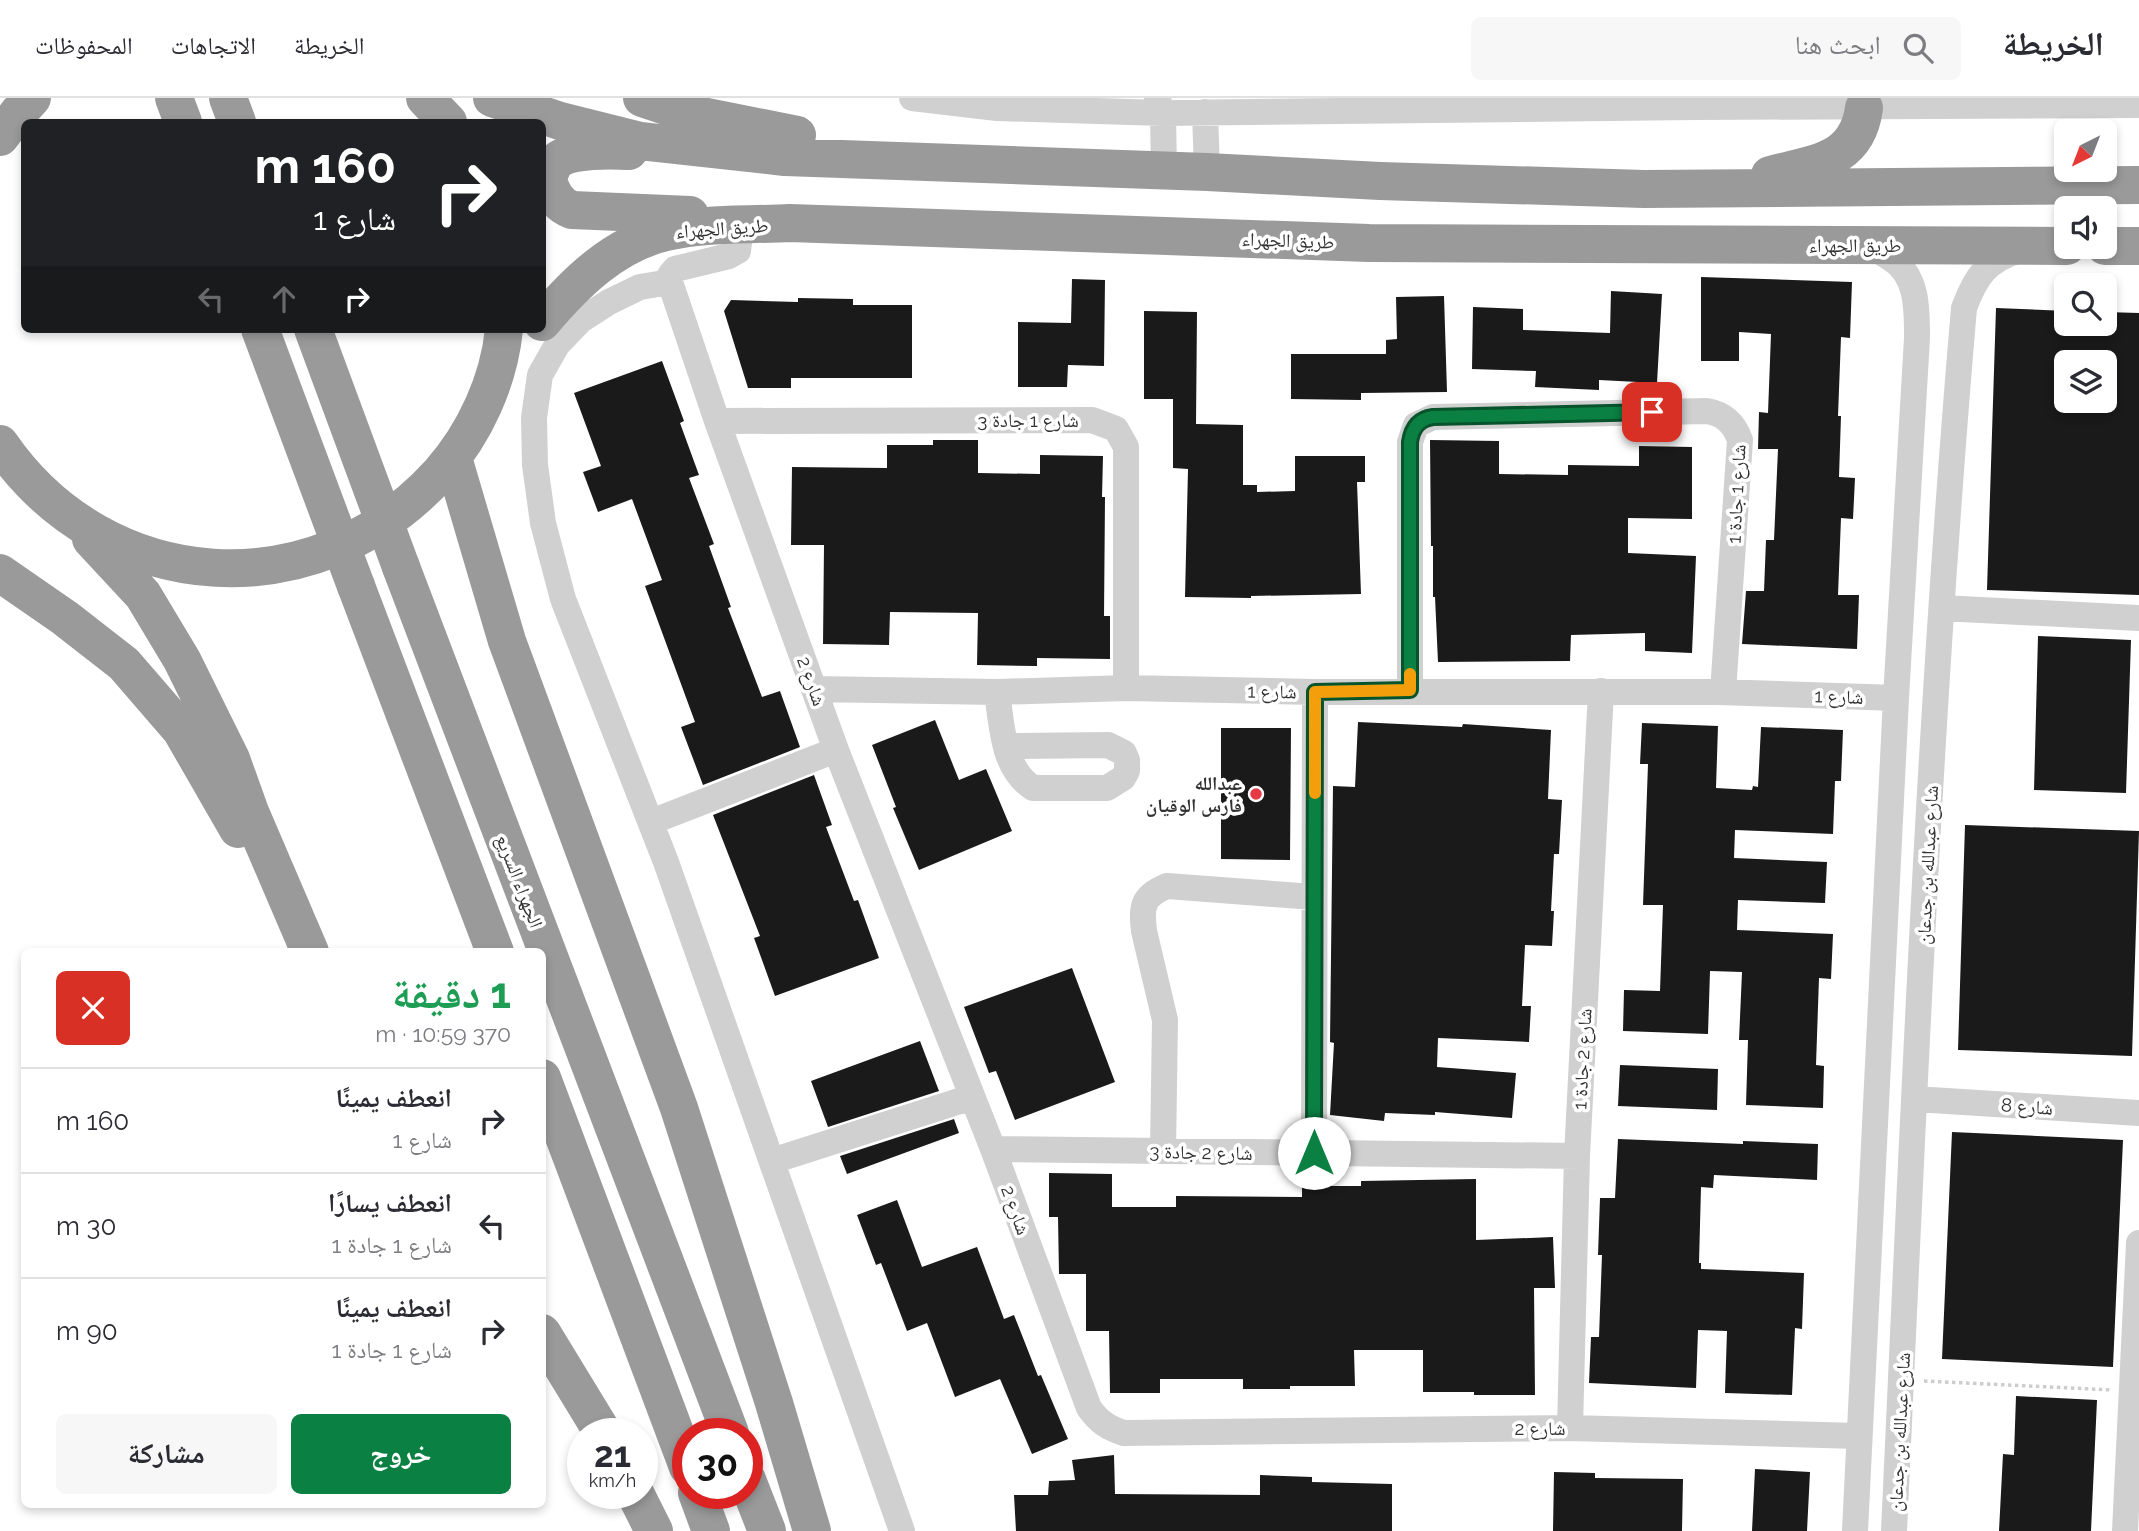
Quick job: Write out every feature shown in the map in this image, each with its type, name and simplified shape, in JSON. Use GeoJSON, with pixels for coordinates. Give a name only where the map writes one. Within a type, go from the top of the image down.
{"type":"FeatureCollection","features":[{"type":"Feature","properties":{"kind":"highway"},"geometry":{"type":"LineString","coordinates":[[0,137],[32,98]]}},
{"type":"Feature","properties":{"kind":"highway"},"geometry":{"type":"LineString","coordinates":[[174,98],[182,119]]}},
{"type":"Feature","properties":{"kind":"highway"},"geometry":{"type":"LineString","coordinates":[[228,98],[236,119]]}},
{"type":"Feature","properties":{"kind":"highway"},"geometry":{"type":"LineString","coordinates":[[425,98],[445,119]]}},
{"type":"Feature","properties":{"kind":"highway"},"geometry":{"type":"LineString","coordinates":[[492,98],[560,121],[640,141],[785,157]]}},
{"type":"Feature","properties":{"kind":"highway"},"geometry":{"type":"LineString","coordinates":[[642,98],[687,113],[771,131],[993,164]]}},
{"type":"Feature","properties":{"kind":"highway"},"geometry":{"type":"LineString","coordinates":[[1721,189],[1825,160],[1848,147],[1862,124],[1864,107]]}},
{"type":"Feature","properties":{"kind":"highway"},"geometry":{"type":"LineString","coordinates":[[790,223],[696,215],[572,211],[556,199],[548,179],[552,167],[559,159],[575,153],[623,150],[1207,172],[1394,182],[1644,189],[2139,185]]}},
{"type":"Feature","properties":{"kind":"highway","name":"طريق الجهراء"},"geometry":{"type":"LineString","coordinates":[[546,317],[569,290],[598,264],[637,243],[666,232],[790,223],[1369,243],[2054,246]]}},
{"type":"Feature","properties":{"kind":"highway"},"geometry":{"type":"LineString","coordinates":[[2117,246],[2139,246]]}},
{"type":"Feature","properties":{"kind":"highway"},"geometry":{"type":"LineString","coordinates":[[261,333],[493,948]]}},
{"type":"Feature","properties":{"kind":"highway","name":"الجهراء السريع"},"geometry":{"type":"LineString","coordinates":[[314,333],[546,948]]}},
{"type":"Feature","properties":{"kind":"highway"},"geometry":{"type":"LineString","coordinates":[[5,458],[67,515],[102,537],[147,556],[195,567],[244,569],[293,562],[339,547],[382,524],[421,494],[453,458],[475,422],[492,384],[503,333]]}},
{"type":"Feature","properties":{"kind":"highway"},"geometry":{"type":"LineString","coordinates":[[492,384],[534,333]]}},
{"type":"Feature","properties":{"kind":"highway"},"geometry":{"type":"LineString","coordinates":[[453,458],[507,641],[679,1108],[774,1403],[812,1531]]}},
{"type":"Feature","properties":{"kind":"highway"},"geometry":{"type":"LineString","coordinates":[[67,515],[143,595],[182,660],[231,759],[303,937]]}},
{"type":"Feature","properties":{"kind":"highway"},"geometry":{"type":"LineString","coordinates":[[0,573],[65,618],[124,664],[181,730],[303,937]]}},
{"type":"Feature","properties":{"kind":"highway","name":"الجهراء السريع"},"geometry":{"type":"LineString","coordinates":[[546,949],[724,1418]]}},
{"type":"Feature","properties":{"kind":"highway"},"geometry":{"type":"LineString","coordinates":[[546,1089],[672,1424]]}},
{"type":"Feature","properties":{"kind":"highway"},"geometry":{"type":"LineString","coordinates":[[546,1340],[594,1418]]}},
{"type":"Feature","properties":{"kind":"highway"},"geometry":{"type":"LineString","coordinates":[[643,1509],[654,1531]]}},
{"type":"Feature","properties":{"kind":"highway"},"geometry":{"type":"LineString","coordinates":[[703,1509],[711,1531]]}},
{"type":"Feature","properties":{"kind":"highway"},"geometry":{"type":"LineString","coordinates":[[758,1509],[767,1531]]}},
{"type":"Feature","properties":{"kind":"street"},"geometry":{"type":"LineString","coordinates":[[912,98],[998,108],[1160,105],[1205,112],[1696,102],[1864,107],[2139,105]]}},
{"type":"Feature","properties":{"kind":"street"},"geometry":{"type":"LineString","coordinates":[[1160,105],[1164,172]]}},
{"type":"Feature","properties":{"kind":"street"},"geometry":{"type":"LineString","coordinates":[[1205,112],[1207,172]]}},
{"type":"Feature","properties":{"kind":"street"},"geometry":{"type":"LineString","coordinates":[[741,226],[738,251],[729,256],[675,269],[670,275],[670,282],[640,286],[609,302],[581,320],[557,345],[540,375],[534,418],[535,465],[542,523],[563,599],[651,822],[902,1531]]}},
{"type":"Feature","properties":{"kind":"street","name":"شارع عبدالله بن جدعان"},"geometry":{"type":"LineString","coordinates":[[1855,245],[1876,249],[1896,261],[1908,273],[1917,309],[1855,1531]]}},
{"type":"Feature","properties":{"kind":"street","name":"شارع عبدالله بن جدعان"},"geometry":{"type":"LineString","coordinates":[[1894,1531],[1924,898],[1964,308],[1974,283],[1987,266],[2017,251],[2054,246]]}},
{"type":"Feature","properties":{"kind":"street","name":"شارع 2"},"geometry":{"type":"LineString","coordinates":[[670,282],[717,421],[836,750],[993,1149],[1089,1408],[1104,1425],[1124,1433],[1570,1428],[1858,1436]]}},
{"type":"Feature","properties":{"kind":"street"},"geometry":{"type":"LineString","coordinates":[[1917,338],[1929,328],[1945,326],[1957,335],[1961,348]]}},
{"type":"Feature","properties":{"kind":"street","name":"شارع 1 جادة 1"},"geometry":{"type":"LineString","coordinates":[[1410,690],[1410,442],[1416,425],[1433,417],[1707,411],[1716,413],[1731,423],[1741,440],[1723,692]]}},
{"type":"Feature","properties":{"kind":"street","name":"شارع 1 جادة 3"},"geometry":{"type":"LineString","coordinates":[[717,421],[1092,420],[1116,429],[1126,447],[1126,688]]}},
{"type":"Feature","properties":{"kind":"street"},"geometry":{"type":"LineString","coordinates":[[1942,608],[2139,618]]}},
{"type":"Feature","properties":{"kind":"street","name":"شارع 1"},"geometry":{"type":"LineString","coordinates":[[815,689],[997,692],[1126,688],[1315,692],[1723,692],[1896,698]]}},
{"type":"Feature","properties":{"kind":"street","name":"شارع 2 جادة 1"},"geometry":{"type":"LineString","coordinates":[[1570,1428],[1577,1156],[1601,691]]}},
{"type":"Feature","properties":{"kind":"street"},"geometry":{"type":"LineString","coordinates":[[997,692],[1006,746]]}},
{"type":"Feature","properties":{"kind":"street"},"geometry":{"type":"LineString","coordinates":[[1314,1153],[1315,692]]}},
{"type":"Feature","properties":{"kind":"street"},"geometry":{"type":"LineString","coordinates":[[651,822],[836,750]]}},
{"type":"Feature","properties":{"kind":"street"},"geometry":{"type":"LineString","coordinates":[[1163,1151],[1165,1020],[1144,931],[1142,916],[1145,901],[1153,892],[1167,886],[1314,897]]}},
{"type":"Feature","properties":{"kind":"street"},"geometry":{"type":"LineString","coordinates":[[1887,894],[1895,905],[1907,910],[1916,908],[1924,898]]}},
{"type":"Feature","properties":{"kind":"street"},"geometry":{"type":"LineString","coordinates":[[1885,936],[1894,926],[1907,925],[1922,944]]}},
{"type":"Feature","properties":{"kind":"street"},"geometry":{"type":"LineString","coordinates":[[772,1161],[972,1097]]}},
{"type":"Feature","properties":{"kind":"street","name":"شارع 8"},"geometry":{"type":"LineString","coordinates":[[1914,1099],[2139,1113]]}},
{"type":"Feature","properties":{"kind":"street","name":"شارع 2 جادة 3"},"geometry":{"type":"LineString","coordinates":[[993,1149],[1577,1156]]}},
{"type":"Feature","properties":{"kind":"street"},"geometry":{"type":"LineString","coordinates":[[2124,1531],[2139,1243]]}},
{"type":"Feature","properties":{"kind":"path"},"geometry":{"type":"LineString","coordinates":[[1901,1380],[2132,1391]]}},
{"type":"Feature","properties":{"kind":"building"},"geometry":{"type":"Polygon","coordinates":[[[1701,277],[1852,282],[1850,338],[1841,337],[1838,416],[1841,416],[1839,477],[1855,478],[1853,519],[1841,518],[1838,595],[1859,595],[1857,649],[1742,644],[1746,591],[1764,591],[1766,540],[1774,540],[1778,449],[1758,449],[1759,412],[1768,413],[1771,334],[1739,332],[1739,361],[1701,361],[1701,277]]]}},
{"type":"Feature","properties":{"kind":"building"},"geometry":{"type":"Polygon","coordinates":[[[1072,279],[1105,280],[1104,366],[1068,365],[1067,387],[1018,387],[1018,322],[1071,323],[1072,279]]]}},
{"type":"Feature","properties":{"kind":"building"},"geometry":{"type":"Polygon","coordinates":[[[1611,291],[1662,294],[1657,383],[1599,380],[1599,390],[1535,387],[1536,371],[1472,369],[1473,307],[1523,309],[1523,330],[1610,333],[1611,291]]]}},
{"type":"Feature","properties":{"kind":"building"},"geometry":{"type":"Polygon","coordinates":[[[1444,296],[1447,392],[1361,393],[1361,400],[1291,399],[1291,354],[1386,354],[1386,340],[1397,339],[1396,297],[1444,296]]]}},
{"type":"Feature","properties":{"kind":"building"},"geometry":{"type":"Polygon","coordinates":[[[798,298],[853,299],[853,305],[912,305],[912,378],[791,378],[791,388],[748,388],[724,311],[731,300],[798,302],[798,298]]]}},
{"type":"Feature","properties":{"kind":"building"},"geometry":{"type":"Polygon","coordinates":[[[1996,308],[2054,310],[2054,336],[2117,336],[2117,312],[2139,313],[2139,595],[1987,590],[1996,308]]]}},
{"type":"Feature","properties":{"kind":"building"},"geometry":{"type":"Polygon","coordinates":[[[1144,311],[1197,312],[1196,424],[1243,425],[1243,485],[1257,485],[1257,492],[1295,491],[1295,456],[1365,456],[1365,482],[1357,482],[1361,594],[1251,598],[1185,597],[1188,469],[1173,468],[1173,399],[1144,399],[1144,311]]]}},
{"type":"Feature","properties":{"kind":"building"},"geometry":{"type":"Polygon","coordinates":[[[662,361],[684,421],[680,423],[699,475],[689,478],[714,544],[709,546],[731,607],[728,608],[762,697],[780,691],[800,747],[703,785],[681,727],[695,722],[645,586],[662,580],[632,499],[598,512],[583,472],[601,466],[574,393],[662,361]]]}},
{"type":"Feature","properties":{"kind":"building"},"geometry":{"type":"Polygon","coordinates":[[[933,440],[978,440],[978,473],[1040,474],[1040,455],[1103,456],[1104,616],[1110,616],[1110,659],[1037,658],[1037,666],[977,665],[978,613],[890,612],[889,645],[823,644],[824,545],[791,545],[792,467],[887,468],[887,445],[933,445],[933,440]]]}},
{"type":"Feature","properties":{"kind":"building"},"geometry":{"type":"Polygon","coordinates":[[[1430,440],[1499,441],[1499,474],[1568,475],[1568,465],[1639,466],[1639,446],[1692,447],[1692,519],[1628,518],[1628,553],[1696,556],[1692,653],[1645,651],[1645,633],[1571,635],[1570,661],[1438,662],[1431,546],[1430,440]]]}},
{"type":"Feature","properties":{"kind":"building"},"geometry":{"type":"Polygon","coordinates":[[[2038,636],[2131,640],[2126,793],[2034,790],[2038,636]]]}},
{"type":"Feature","properties":{"kind":"building"},"geometry":{"type":"Polygon","coordinates":[[[935,720],[959,780],[986,769],[1012,831],[919,870],[893,808],[896,807],[872,745],[935,720]]]}},
{"type":"Feature","properties":{"kind":"building"},"geometry":{"type":"Polygon","coordinates":[[[1358,722],[1462,727],[1463,724],[1551,730],[1548,799],[1562,800],[1559,854],[1554,854],[1552,946],[1525,945],[1522,1006],[1531,1006],[1529,1042],[1438,1038],[1437,1067],[1516,1073],[1512,1118],[1435,1112],[1435,1115],[1385,1113],[1384,1121],[1330,1115],[1334,1043],[1330,1042],[1333,786],[1355,787],[1358,722]]]}},
{"type":"Feature","properties":{"kind":"building"},"geometry":{"type":"Polygon","coordinates":[[[1642,723],[1718,726],[1716,788],[1752,790],[1753,786],[1758,787],[1761,727],[1843,730],[1841,781],[1835,781],[1833,834],[1735,830],[1734,858],[1827,862],[1825,903],[1738,900],[1737,930],[1833,934],[1831,979],[1819,978],[1816,1065],[1824,1066],[1823,1108],[1746,1105],[1748,1040],[1739,1040],[1742,972],[1710,971],[1708,1034],[1623,1031],[1624,990],[1660,991],[1663,905],[1643,905],[1648,764],[1640,764],[1642,723]]]}},
{"type":"Feature","properties":{"kind":"building","name":"عبدالله فارس الوقيان"},"geometry":{"type":"Polygon","coordinates":[[[1221,728],[1291,728],[1290,860],[1221,859],[1221,728]]]}},
{"type":"Feature","properties":{"kind":"building"},"geometry":{"type":"Polygon","coordinates":[[[814,775],[832,825],[826,827],[854,901],[858,900],[879,958],[775,996],[754,938],[760,936],[713,815],[814,775]]]}},
{"type":"Feature","properties":{"kind":"building"},"geometry":{"type":"Polygon","coordinates":[[[1965,825],[2139,831],[2132,1056],[1958,1050],[1965,825]]]}},
{"type":"Feature","properties":{"kind":"building"},"geometry":{"type":"Polygon","coordinates":[[[1072,968],[1115,1082],[1015,1120],[996,1071],[989,1073],[964,1007],[1072,968]]]}},
{"type":"Feature","properties":{"kind":"building"},"geometry":{"type":"Polygon","coordinates":[[[920,1041],[939,1091],[828,1127],[811,1081],[920,1041]]]}},
{"type":"Feature","properties":{"kind":"building"},"geometry":{"type":"Polygon","coordinates":[[[1620,1065],[1718,1069],[1717,1110],[1618,1106],[1620,1065]]]}},
{"type":"Feature","properties":{"kind":"building"},"geometry":{"type":"Polygon","coordinates":[[[954,1119],[959,1133],[847,1174],[840,1156],[954,1119]]]}},
{"type":"Feature","properties":{"kind":"building"},"geometry":{"type":"Polygon","coordinates":[[[1952,1132],[2123,1140],[2113,1367],[1942,1359],[1952,1132]]]}},
{"type":"Feature","properties":{"kind":"building"},"geometry":{"type":"Polygon","coordinates":[[[1618,1139],[1818,1144],[1817,1180],[1714,1175],[1713,1188],[1701,1187],[1701,1269],[1804,1273],[1802,1329],[1795,1328],[1792,1395],[1725,1393],[1727,1331],[1698,1330],[1696,1388],[1589,1383],[1591,1337],[1599,1337],[1602,1255],[1598,1255],[1600,1198],[1615,1198],[1618,1139]]]}},
{"type":"Feature","properties":{"kind":"building"},"geometry":{"type":"Polygon","coordinates":[[[1049,1173],[1112,1174],[1112,1207],[1176,1207],[1176,1196],[1302,1197],[1302,1186],[1361,1186],[1361,1181],[1476,1179],[1476,1240],[1553,1237],[1555,1288],[1534,1288],[1535,1395],[1423,1392],[1423,1350],[1354,1350],[1355,1386],[1243,1389],[1243,1379],[1160,1379],[1160,1393],[1110,1393],[1109,1331],[1086,1331],[1086,1274],[1059,1274],[1058,1217],[1049,1217],[1049,1173]]]}},
{"type":"Feature","properties":{"kind":"building"},"geometry":{"type":"Polygon","coordinates":[[[897,1200],[922,1267],[977,1247],[1004,1319],[1014,1315],[1038,1376],[1041,1375],[1068,1439],[1032,1454],[1000,1379],[955,1397],[927,1323],[907,1331],[881,1263],[876,1265],[857,1215],[897,1200]]]}},
{"type":"Feature","properties":{"kind":"building"},"geometry":{"type":"Polygon","coordinates":[[[2016,1396],[2097,1400],[2091,1531],[1999,1531],[2003,1454],[2014,1455],[2016,1396]]]}},
{"type":"Feature","properties":{"kind":"building"},"geometry":{"type":"Polygon","coordinates":[[[1114,1455],[1115,1494],[1260,1495],[1260,1475],[1312,1477],[1312,1482],[1392,1484],[1392,1531],[1016,1531],[1014,1495],[1048,1495],[1049,1481],[1075,1480],[1072,1460],[1114,1455]]]}},
{"type":"Feature","properties":{"kind":"building"},"geometry":{"type":"Polygon","coordinates":[[[1755,1469],[1810,1472],[1807,1531],[1752,1531],[1755,1469]]]}},
{"type":"Feature","properties":{"kind":"building"},"geometry":{"type":"Polygon","coordinates":[[[1554,1472],[1595,1473],[1595,1478],[1683,1479],[1682,1531],[1553,1531],[1554,1472]]]}},
{"type":"Feature","properties":{"kind":"slow traffic"},"geometry":{"type":"LineString","coordinates":[[1315,793],[1315,692],[1410,690],[1410,674]]}},
{"type":"Feature","properties":{"kind":"place","name":"عبدالله فارس الوقيان"},"geometry":{"type":"Point","coordinates":[1256,794]}},
{"type":"Feature","properties":{"kind":"route"},"geometry":{"type":"LineString","coordinates":[[1314,1153],[1315,692],[1410,690],[1410,436],[1416,425],[1433,417],[1652,412]]}}]}
